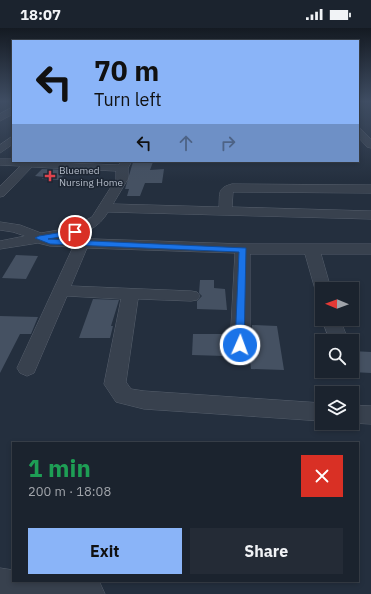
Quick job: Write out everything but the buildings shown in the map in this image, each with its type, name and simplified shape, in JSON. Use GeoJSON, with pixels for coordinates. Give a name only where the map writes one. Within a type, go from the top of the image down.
{"type":"FeatureCollection","features":[{"type":"Feature","properties":{"kind":"street"},"geometry":{"type":"LineString","coordinates":[[359,132],[371,145]]}},
{"type":"Feature","properties":{"kind":"street"},"geometry":{"type":"LineString","coordinates":[[0,150],[12,141]]}},
{"type":"Feature","properties":{"kind":"street"},"geometry":{"type":"LineString","coordinates":[[0,162],[125,165],[122,179],[97,220],[75,232],[6,244],[0,261]]}},
{"type":"Feature","properties":{"kind":"street"},"geometry":{"type":"LineString","coordinates":[[0,193],[31,162]]}},
{"type":"Feature","properties":{"kind":"street"},"geometry":{"type":"LineString","coordinates":[[225,212],[226,190],[232,188],[371,190]]}},
{"type":"Feature","properties":{"kind":"street"},"geometry":{"type":"LineString","coordinates":[[105,208],[371,215]]}},
{"type":"Feature","properties":{"kind":"street"},"geometry":{"type":"LineString","coordinates":[[0,226],[25,229],[39,238],[50,242],[243,250],[371,249]]}},
{"type":"Feature","properties":{"kind":"street"},"geometry":{"type":"LineString","coordinates":[[27,368],[82,243]]}},
{"type":"Feature","properties":{"kind":"street"},"geometry":{"type":"LineString","coordinates":[[240,345],[243,250]]}},
{"type":"Feature","properties":{"kind":"street"},"geometry":{"type":"LineString","coordinates":[[312,250],[321,282]]}},
{"type":"Feature","properties":{"kind":"street"},"geometry":{"type":"LineString","coordinates":[[61,291],[191,296]]}},
{"type":"Feature","properties":{"kind":"street"},"geometry":{"type":"LineString","coordinates":[[130,294],[115,384],[124,396],[144,400],[315,412]]}},
{"type":"Feature","properties":{"kind":"street"},"geometry":{"type":"LineString","coordinates":[[359,414],[371,415]]}},
{"type":"Feature","properties":{"kind":"street"},"geometry":{"type":"LineString","coordinates":[[0,584],[88,594]]}},
{"type":"Feature","properties":{"kind":"place","name":"Bluemed Nursing Home"},"geometry":{"type":"Point","coordinates":[50,176]}},
{"type":"Feature","properties":{"kind":"route"},"geometry":{"type":"LineString","coordinates":[[75,232],[39,238],[50,242],[243,250],[240,345]]}}]}
